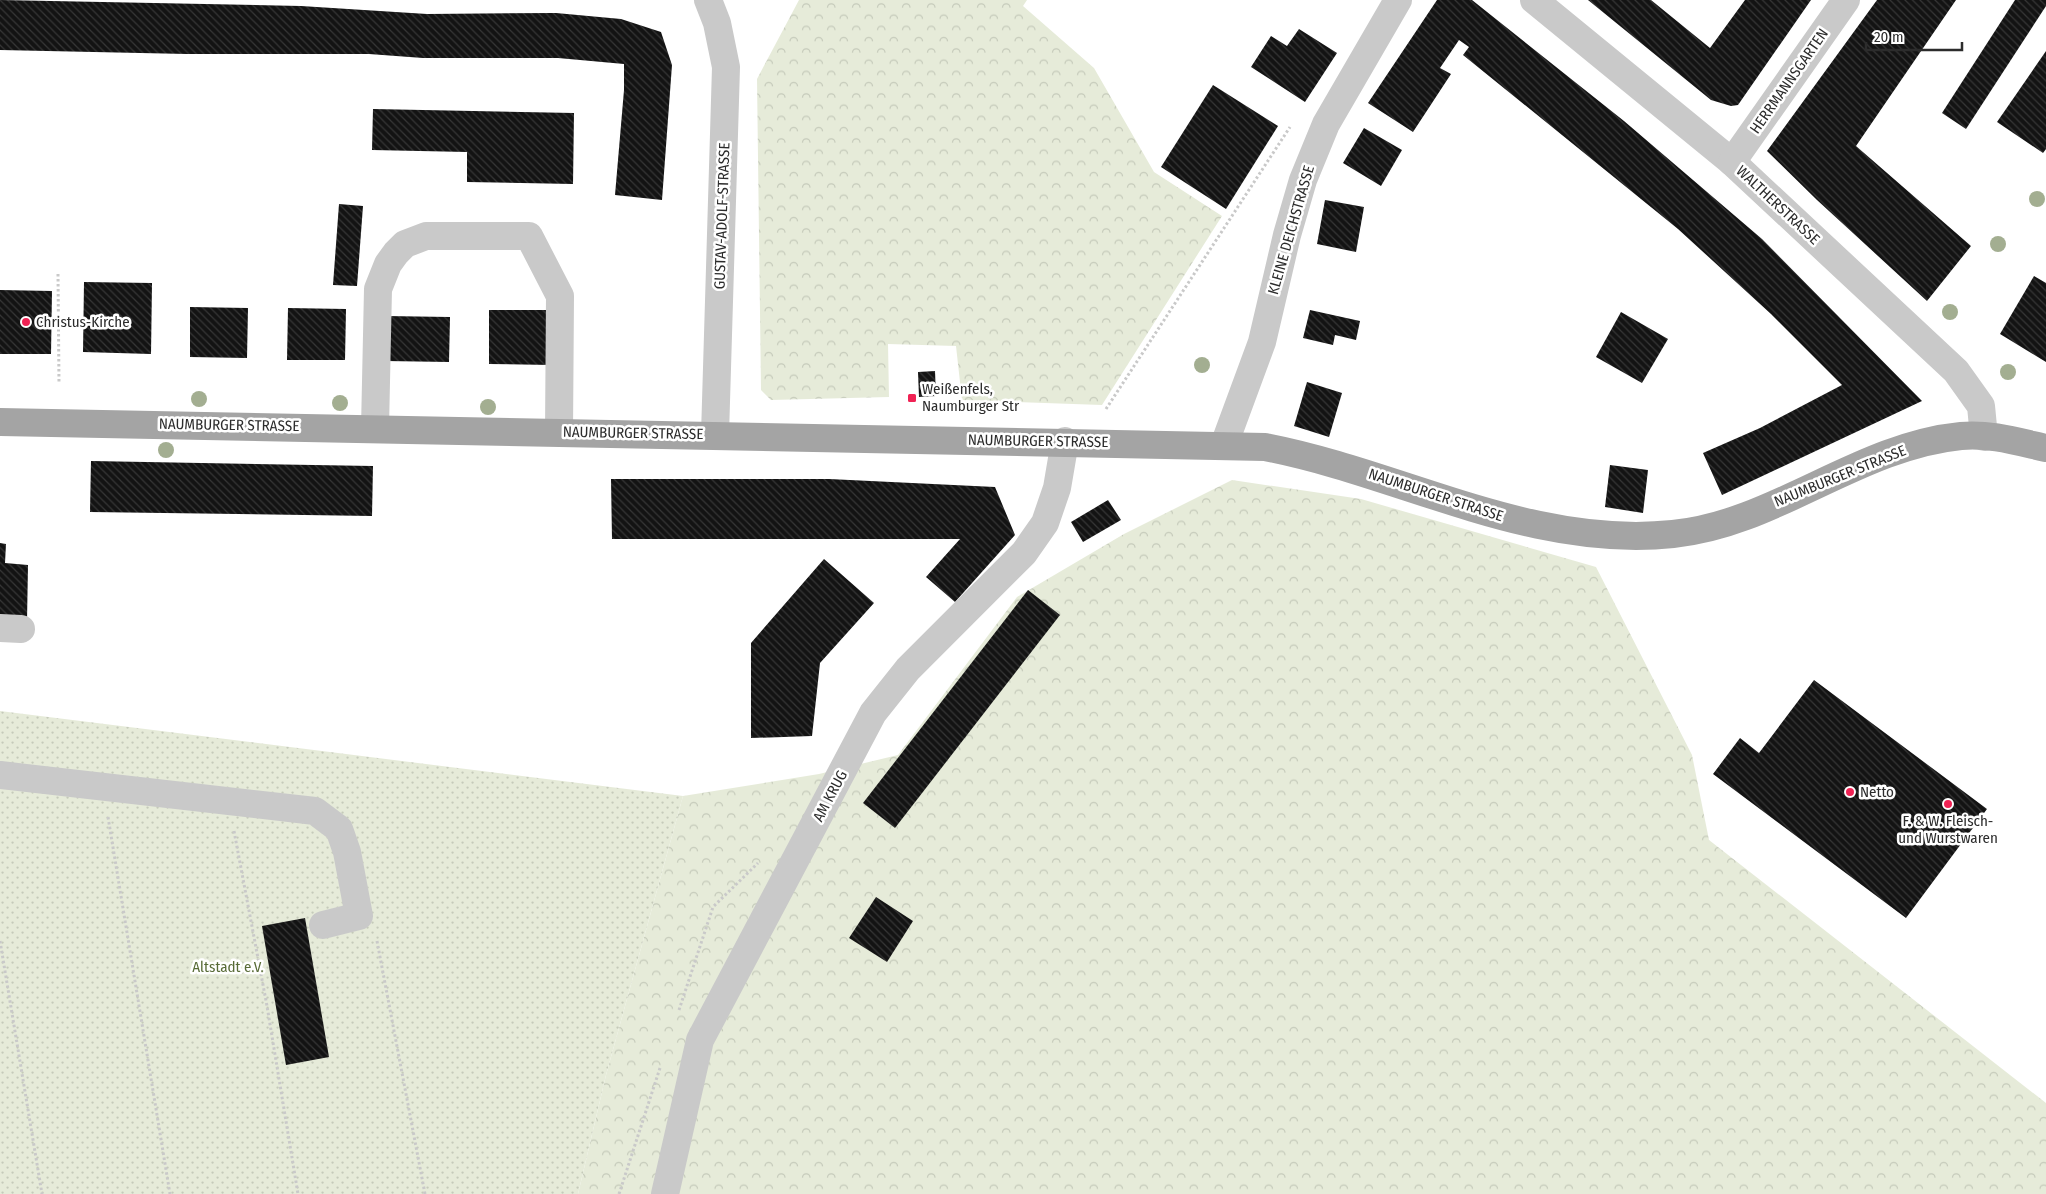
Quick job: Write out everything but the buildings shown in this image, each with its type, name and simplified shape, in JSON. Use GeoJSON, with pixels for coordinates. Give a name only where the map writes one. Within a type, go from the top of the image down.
{"type":"FeatureCollection","features":[{"type":"Feature","properties":{"kind":"main road","name":"NAUMBURGER STRASSE"},"geometry":{"type":"LineString","coordinates":[[0,422],[1066,441],[1265,447],[1304,455],[1516,520],[1569,531],[1646,537],[1685,532],[1732,521],[1870,460],[1918,444],[1962,436],[1984,437],[2046,448]]}},
{"type":"Feature","properties":{"kind":"street","name":"GUSTAV-ADOLF-STRASSE"},"geometry":{"type":"LineString","coordinates":[[708,0],[717,23],[726,67],[715,435]]}},
{"type":"Feature","properties":{"kind":"street","name":"KLEINE DEICHSTRASSE"},"geometry":{"type":"LineString","coordinates":[[1224,445],[1262,342],[1287,235],[1303,180],[1326,124],[1398,0]]}},
{"type":"Feature","properties":{"kind":"street","name":"WALTHERSTRASSE"},"geometry":{"type":"LineString","coordinates":[[1534,0],[1732,162],[1956,371],[1981,406],[1984,437]]}},
{"type":"Feature","properties":{"kind":"street","name":"HERRMANNSGARTEN"},"geometry":{"type":"LineString","coordinates":[[1732,162],[1846,0]]}},
{"type":"Feature","properties":{"kind":"street"},"geometry":{"type":"LineString","coordinates":[[375,428],[378,289],[388,264],[396,252],[405,244],[426,236],[529,236],[560,296],[559,432]]}},
{"type":"Feature","properties":{"kind":"street","name":"AM KRUG"},"geometry":{"type":"LineString","coordinates":[[665,1194],[700,1040],[873,713],[908,669],[1024,553],[1045,523],[1057,488],[1066,441]]}},
{"type":"Feature","properties":{"kind":"street"},"geometry":{"type":"LineString","coordinates":[[0,775],[315,811],[339,830],[347,852],[359,916],[323,925]]}},
{"type":"Feature","properties":{"kind":"path"},"geometry":{"type":"LineString","coordinates":[[1106,409],[1292,122],[1326,124]]}},
{"type":"Feature","properties":{"kind":"path"},"geometry":{"type":"LineString","coordinates":[[58,274],[59,384]]}},
{"type":"Feature","properties":{"kind":"path"},"geometry":{"type":"LineString","coordinates":[[103,787],[170,1194]]}},
{"type":"Feature","properties":{"kind":"path"},"geometry":{"type":"LineString","coordinates":[[228,801],[267,1006],[298,1194]]}},
{"type":"Feature","properties":{"kind":"path"},"geometry":{"type":"LineString","coordinates":[[359,916],[377,939],[426,1194]]}},
{"type":"Feature","properties":{"kind":"path"},"geometry":{"type":"LineString","coordinates":[[0,941],[42,1194]]}},
{"type":"Feature","properties":{"kind":"green space"},"geometry":{"type":"Polygon","coordinates":[[[799,0],[1027,0],[1023,6],[1094,68],[1154,172],[1222,216],[1102,405],[962,400],[956,346],[888,344],[889,397],[771,400],[761,390],[757,79],[799,0]]]}},
{"type":"Feature","properties":{"kind":"green space"},"geometry":{"type":"Polygon","coordinates":[[[1232,480],[1361,499],[1596,567],[1692,755],[1709,840],[2046,1103],[2046,1194],[578,1194],[606,1075],[683,796],[819,774],[898,755],[1017,597],[1124,534],[1232,480]]]}},
{"type":"Feature","properties":{"kind":"green space","name":"Altstadt e.V."},"geometry":{"type":"Polygon","coordinates":[[[0,711],[683,796],[606,1075],[578,1194],[0,1194],[0,711]]]}},
{"type":"Feature","properties":{"kind":"place","name":"Christus-Kirche"},"geometry":{"type":"Point","coordinates":[26,322]}},
{"type":"Feature","properties":{"kind":"place","name":"Weißenfels, Naumburger Str"},"geometry":{"type":"Point","coordinates":[912,398]}},
{"type":"Feature","properties":{"kind":"place","name":"Netto"},"geometry":{"type":"Point","coordinates":[1850,792]}},
{"type":"Feature","properties":{"kind":"place","name":"F. & W. Fleisch- und Wurstwaren"},"geometry":{"type":"Point","coordinates":[1948,804]}}]}
